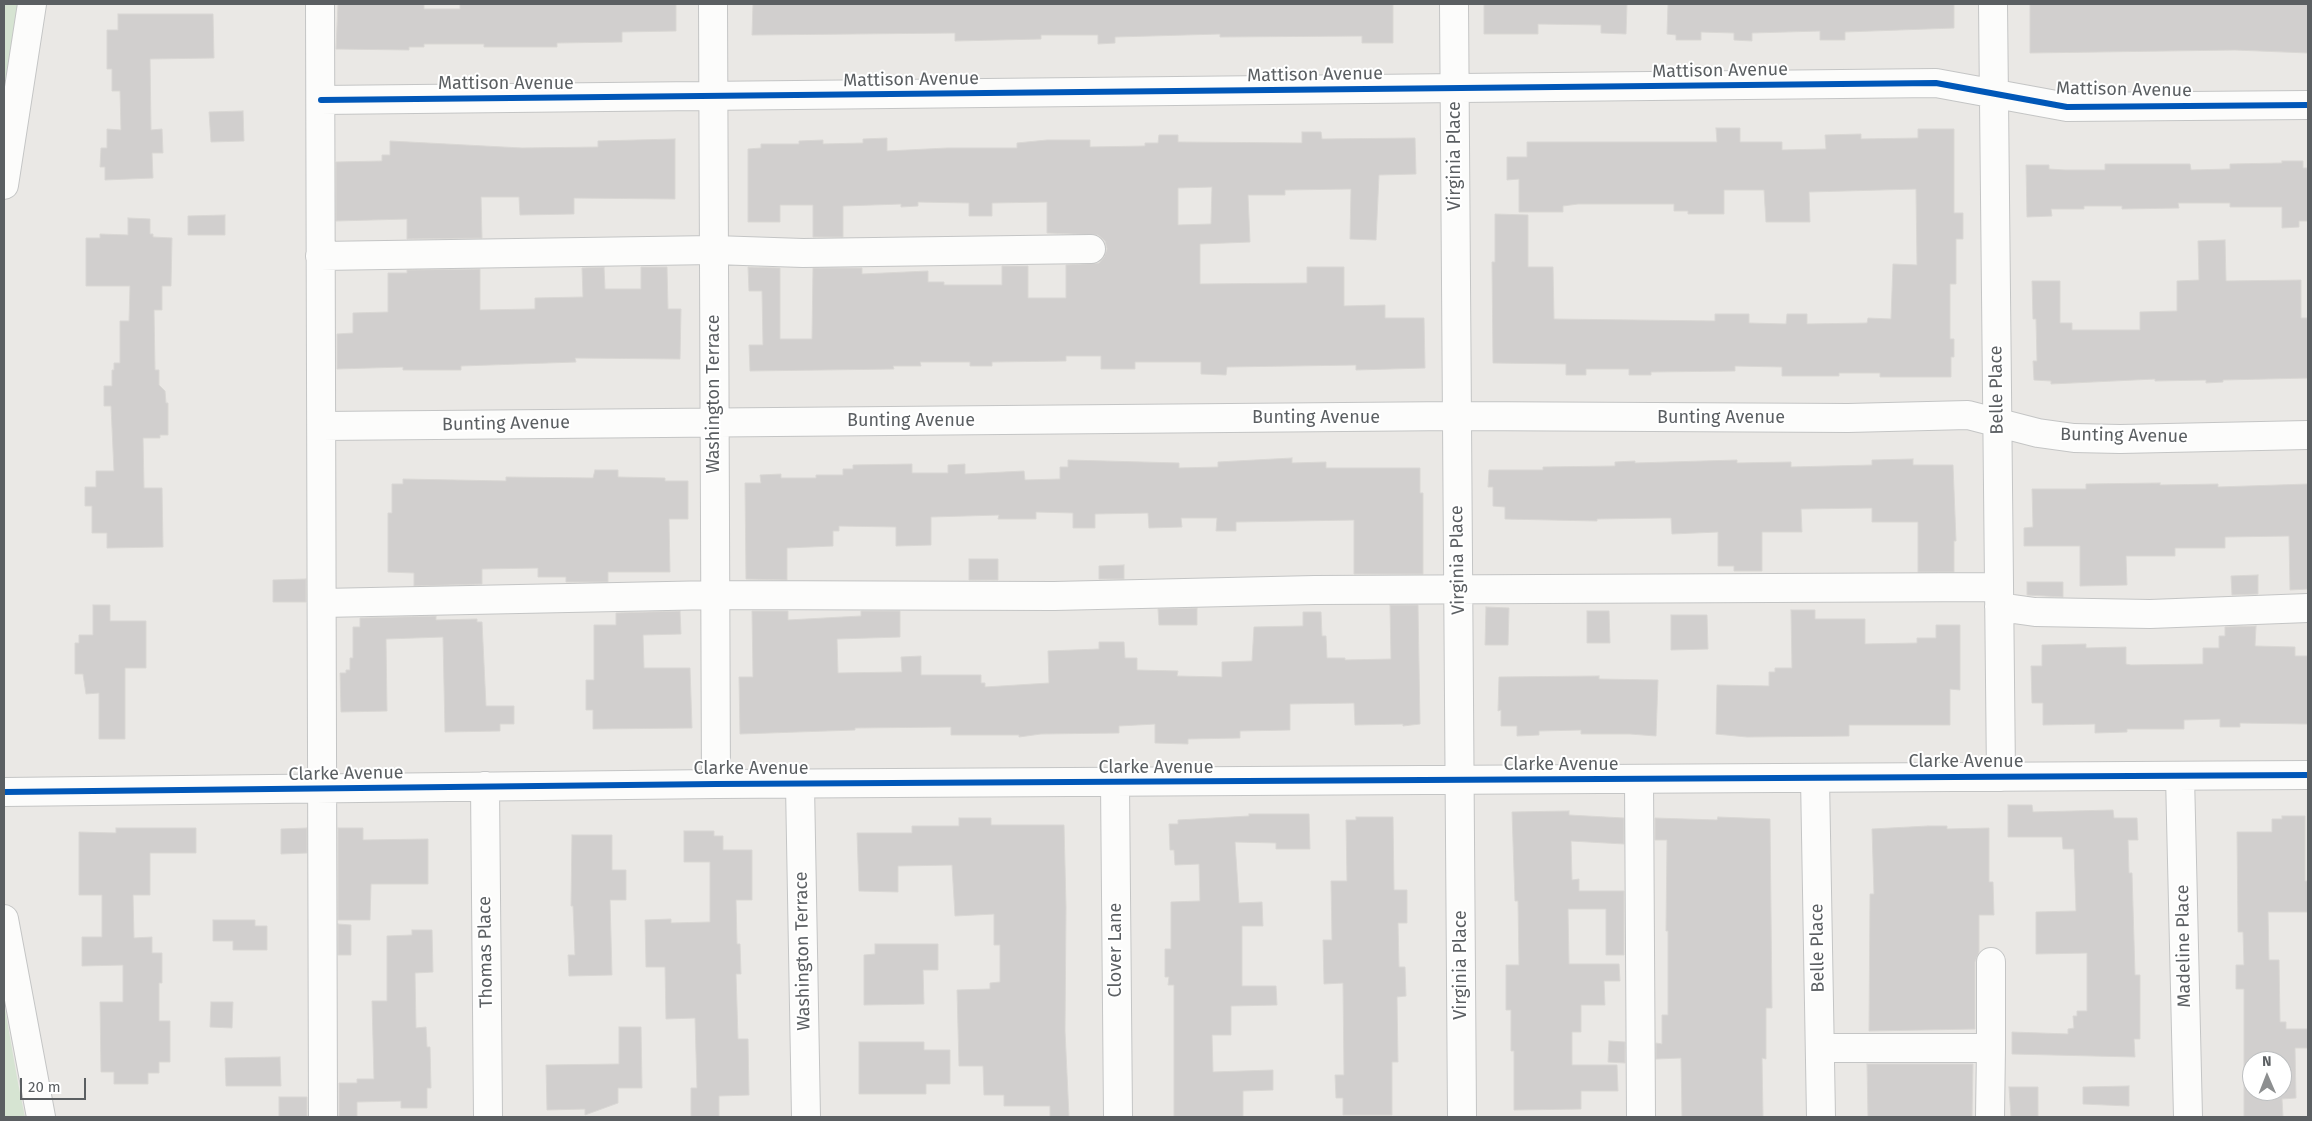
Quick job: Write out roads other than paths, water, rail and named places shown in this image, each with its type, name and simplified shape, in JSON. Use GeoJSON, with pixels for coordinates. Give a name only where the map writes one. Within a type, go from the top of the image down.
{"type":"FeatureCollection","features":[{"type":"Feature","properties":{"kind":"street"},"geometry":{"type":"LineString","coordinates":[[4,186],[32,4]]}},
{"type":"Feature","properties":{"kind":"street"},"geometry":{"type":"LineString","coordinates":[[320,4],[324,1117]]}},
{"type":"Feature","properties":{"kind":"street","name":"Washington Terrace"},"geometry":{"type":"LineString","coordinates":[[712,4],[716,784]]}},
{"type":"Feature","properties":{"kind":"street","name":"Virginia Place"},"geometry":{"type":"LineString","coordinates":[[1454,4],[1462,1117]]}},
{"type":"Feature","properties":{"kind":"street","name":"Belle Place"},"geometry":{"type":"LineString","coordinates":[[1993,4],[2001,777]]}},
{"type":"Feature","properties":{"kind":"street","name":"Mattison Avenue"},"geometry":{"type":"LineString","coordinates":[[321,100],[1455,90],[1936,83],[1994,96],[2067,107],[2308,105]]}},
{"type":"Feature","properties":{"kind":"street"},"geometry":{"type":"LineString","coordinates":[[320,256],[714,250],[813,253],[1092,249]]}},
{"type":"Feature","properties":{"kind":"street","name":"Bunting Avenue"},"geometry":{"type":"LineString","coordinates":[[322,426],[1457,416],[1848,418],[1968,415],[2038,433],[2083,438],[2308,436]]}},
{"type":"Feature","properties":{"kind":"street"},"geometry":{"type":"LineString","coordinates":[[322,603],[716,595],[1054,596],[1315,590],[1458,591],[1672,588],[1999,597],[2035,612],[2150,614],[2308,608]]}},
{"type":"Feature","properties":{"kind":"street","name":"Clarke Avenue"},"geometry":{"type":"LineString","coordinates":[[4,792],[716,784],[2308,775]]}},
{"type":"Feature","properties":{"kind":"street","name":"Madeline Place"},"geometry":{"type":"LineString","coordinates":[[2180,776],[2188,1117]]}},
{"type":"Feature","properties":{"kind":"street","name":"Belle Place"},"geometry":{"type":"LineString","coordinates":[[1815,778],[1820,1117]]}},
{"type":"Feature","properties":{"kind":"street"},"geometry":{"type":"LineString","coordinates":[[1639,780],[1641,1117]]}},
{"type":"Feature","properties":{"kind":"street","name":"Clover Lane"},"geometry":{"type":"LineString","coordinates":[[1115,783],[1118,1117]]}},
{"type":"Feature","properties":{"kind":"street","name":"Washington Terrace"},"geometry":{"type":"LineString","coordinates":[[800,785],[806,1117]]}},
{"type":"Feature","properties":{"kind":"street","name":"Thomas Place"},"geometry":{"type":"LineString","coordinates":[[485,786],[488,1117]]}},
{"type":"Feature","properties":{"kind":"street"},"geometry":{"type":"LineString","coordinates":[[4,919],[41,1117]]}},
{"type":"Feature","properties":{"kind":"street"},"geometry":{"type":"LineString","coordinates":[[1990,1117],[1991,962]]}},
{"type":"Feature","properties":{"kind":"street"},"geometry":{"type":"LineString","coordinates":[[1820,1048],[1991,1048]]}}]}
